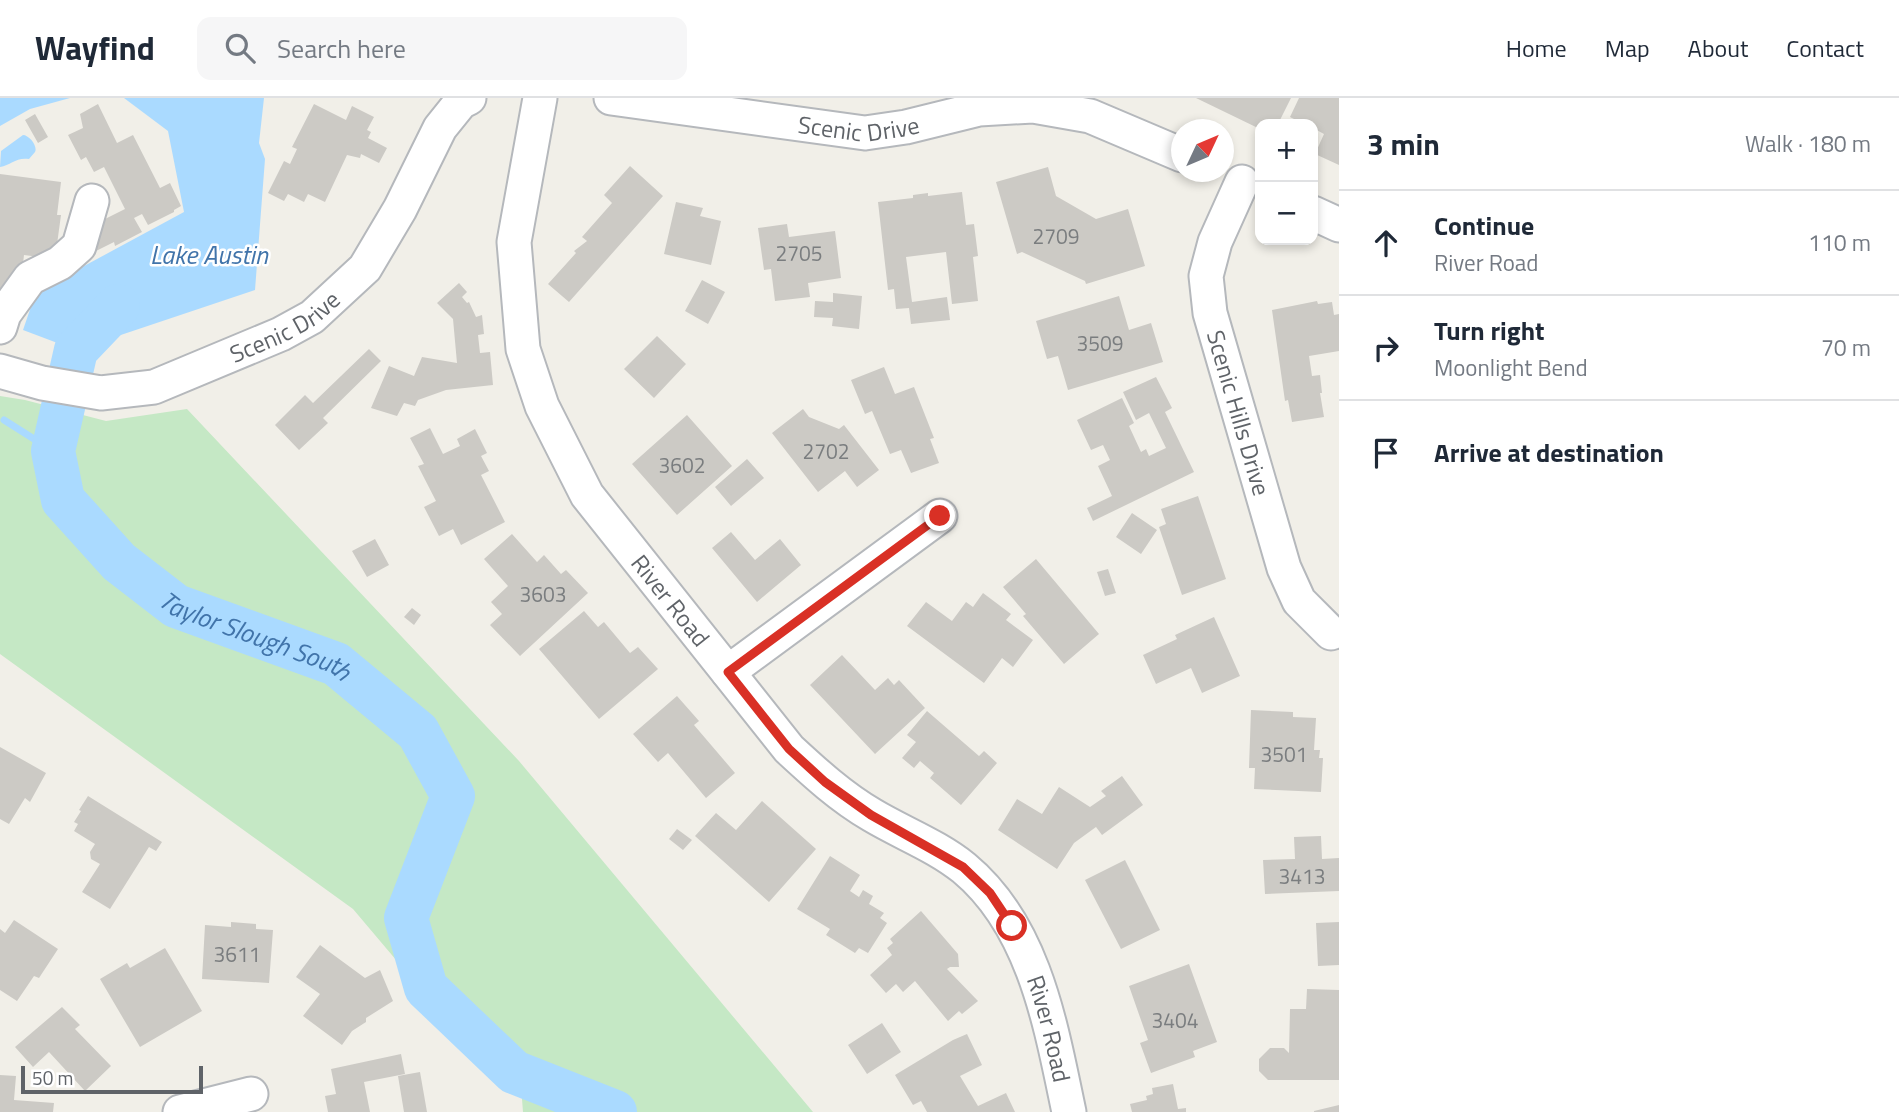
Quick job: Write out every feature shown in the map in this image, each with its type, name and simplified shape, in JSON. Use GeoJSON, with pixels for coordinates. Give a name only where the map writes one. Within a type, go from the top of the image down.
{"type":"FeatureCollection","features":[{"type":"Feature","properties":{"kind":"street","name":"Scenic Drive"},"geometry":{"type":"LineString","coordinates":[[0,371],[42,383],[101,393],[154,387],[281,334],[312,317],[365,268],[400,209],[440,128],[461,102],[469,98]]}},
{"type":"Feature","properties":{"kind":"street","name":"River Road"},"geometry":{"type":"LineString","coordinates":[[540,98],[514,242],[523,349],[542,405],[587,495],[789,749],[825,782],[871,815],[963,867],[990,893],[1012,926],[1032,969],[1051,1025],[1069,1112]]}},
{"type":"Feature","properties":{"kind":"street","name":"Scenic Drive"},"geometry":{"type":"LineString","coordinates":[[611,98],[865,133],[906,127],[979,109],[1033,106],[1090,116],[1171,151]]}},
{"type":"Feature","properties":{"kind":"street","name":"Scenic Hills Drive"},"geometry":{"type":"LineString","coordinates":[[1240,181],[1206,276],[1210,313],[1284,568],[1299,601],[1331,633]]}},
{"type":"Feature","properties":{"kind":"street"},"geometry":{"type":"LineString","coordinates":[[0,327],[4,314],[30,278],[60,263],[79,246],[92,201]]}},
{"type":"Feature","properties":{"kind":"street"},"geometry":{"type":"LineString","coordinates":[[1318,215],[1339,225]]}},
{"type":"Feature","properties":{"kind":"street"},"geometry":{"type":"LineString","coordinates":[[728,672],[940,516]]}},
{"type":"Feature","properties":{"kind":"street"},"geometry":{"type":"LineString","coordinates":[[180,1112],[251,1094]]}},
{"type":"Feature","properties":{"kind":"green space"},"geometry":{"type":"Polygon","coordinates":[[[0,396],[106,421],[187,409],[519,761],[813,1112],[523,1112],[521,1086],[424,993],[353,909],[0,654],[0,396]]]}},
{"type":"Feature","properties":{"kind":"water"},"geometry":{"type":"Polygon","coordinates":[[[0,98],[70,98],[30,109],[0,126],[0,98]]]}},
{"type":"Feature","properties":{"kind":"water","name":"Lake Austin"},"geometry":{"type":"Polygon","coordinates":[[[124,98],[264,98],[259,143],[265,159],[255,290],[76,350],[23,330],[36,292],[184,212],[168,131],[124,98]]]}},
{"type":"Feature","properties":{"kind":"water"},"geometry":{"type":"Polygon","coordinates":[[[23,135],[32,141],[35,152],[29,159],[21,159],[0,167],[1,151],[23,135]]]}},
{"type":"Feature","properties":{"kind":"building"},"geometry":{"type":"Polygon","coordinates":[[[1196,98],[1291,98],[1280,119],[1255,119],[1255,127],[1196,98]]]}},
{"type":"Feature","properties":{"kind":"building"},"geometry":{"type":"Polygon","coordinates":[[[1299,98],[1339,98],[1339,165],[1318,155],[1318,147],[1324,134],[1318,131],[1318,119],[1290,117],[1299,98]]]}},
{"type":"Feature","properties":{"kind":"building"},"geometry":{"type":"Polygon","coordinates":[[[98,104],[117,143],[133,135],[160,188],[170,183],[181,206],[148,225],[142,214],[134,218],[142,232],[115,246],[114,242],[92,253],[103,220],[125,209],[104,167],[94,172],[86,157],[81,160],[68,135],[83,128],[80,114],[98,104]]]}},
{"type":"Feature","properties":{"kind":"building"},"geometry":{"type":"Polygon","coordinates":[[[314,104],[346,120],[352,106],[374,117],[367,130],[371,132],[368,138],[387,148],[379,163],[361,154],[360,158],[347,155],[325,202],[308,194],[304,202],[288,194],[284,201],[268,193],[284,161],[290,164],[297,149],[292,147],[314,104]]]}},
{"type":"Feature","properties":{"kind":"building"},"geometry":{"type":"Polygon","coordinates":[[[35,114],[48,137],[38,143],[25,120],[35,114]]]}},
{"type":"Feature","properties":{"kind":"building"},"geometry":{"type":"Polygon","coordinates":[[[630,166],[663,196],[569,302],[548,284],[576,253],[574,251],[587,241],[582,237],[612,203],[604,195],[630,166]]]}},
{"type":"Feature","properties":{"kind":"building"},"geometry":{"type":"Polygon","coordinates":[[[1048,167],[1056,196],[1096,219],[1128,209],[1145,266],[1086,284],[1085,281],[1022,252],[1017,254],[996,182],[1048,167]]]}},
{"type":"Feature","properties":{"kind":"building"},"geometry":{"type":"Polygon","coordinates":[[[0,174],[61,182],[57,215],[61,215],[55,259],[24,255],[21,280],[0,301],[0,174]]]}},
{"type":"Feature","properties":{"kind":"building"},"geometry":{"type":"Polygon","coordinates":[[[962,192],[966,225],[974,224],[978,256],[973,257],[978,301],[952,304],[946,252],[906,257],[912,302],[947,297],[950,320],[911,324],[909,308],[896,309],[894,289],[888,290],[878,202],[913,198],[913,195],[928,193],[928,196],[962,192]]]}},
{"type":"Feature","properties":{"kind":"building"},"geometry":{"type":"Polygon","coordinates":[[[676,202],[703,208],[700,216],[721,221],[711,265],[664,254],[676,202]]]}},
{"type":"Feature","properties":{"kind":"building"},"geometry":{"type":"Polygon","coordinates":[[[787,224],[789,237],[835,231],[841,278],[808,283],[810,297],[775,301],[771,269],[764,270],[758,228],[787,224]]]}},
{"type":"Feature","properties":{"kind":"building"},"geometry":{"type":"Polygon","coordinates":[[[702,280],[725,292],[708,324],[685,311],[702,280]]]}},
{"type":"Feature","properties":{"kind":"building"},"geometry":{"type":"Polygon","coordinates":[[[459,283],[467,292],[462,297],[469,302],[476,317],[482,315],[484,334],[478,335],[480,353],[490,352],[493,385],[446,390],[418,400],[415,406],[404,403],[397,416],[371,408],[389,366],[414,376],[422,357],[457,363],[453,319],[437,303],[459,283]]]}},
{"type":"Feature","properties":{"kind":"building"},"geometry":{"type":"Polygon","coordinates":[[[833,293],[862,296],[859,329],[832,326],[833,318],[814,317],[815,301],[833,302],[833,293]]]}},
{"type":"Feature","properties":{"kind":"building"},"geometry":{"type":"Polygon","coordinates":[[[1119,296],[1129,330],[1151,323],[1163,362],[1068,390],[1058,356],[1047,359],[1036,321],[1119,296]]]}},
{"type":"Feature","properties":{"kind":"building"},"geometry":{"type":"Polygon","coordinates":[[[1317,301],[1318,304],[1332,302],[1334,315],[1339,314],[1339,351],[1309,356],[1312,376],[1320,375],[1324,417],[1292,422],[1288,400],[1285,401],[1272,310],[1317,301]]]}},
{"type":"Feature","properties":{"kind":"building"},"geometry":{"type":"Polygon","coordinates":[[[657,336],[686,364],[654,398],[624,369],[657,336]]]}},
{"type":"Feature","properties":{"kind":"building"},"geometry":{"type":"Polygon","coordinates":[[[369,349],[381,361],[323,418],[328,423],[299,450],[275,425],[305,395],[313,403],[369,349]]]}},
{"type":"Feature","properties":{"kind":"building"},"geometry":{"type":"Polygon","coordinates":[[[884,367],[895,394],[914,387],[934,438],[930,439],[939,463],[911,473],[901,450],[890,454],[872,411],[865,414],[851,380],[884,367]]]}},
{"type":"Feature","properties":{"kind":"building"},"geometry":{"type":"Polygon","coordinates":[[[1156,377],[1172,408],[1165,412],[1194,472],[1093,521],[1087,508],[1112,496],[1098,466],[1110,460],[1103,445],[1091,450],[1077,420],[1122,398],[1134,423],[1129,426],[1141,452],[1146,449],[1149,456],[1166,448],[1149,413],[1136,420],[1123,392],[1156,377]]]}},
{"type":"Feature","properties":{"kind":"building"},"geometry":{"type":"Polygon","coordinates":[[[803,409],[809,417],[839,429],[844,425],[879,470],[857,487],[845,471],[818,492],[772,433],[803,409]]]}},
{"type":"Feature","properties":{"kind":"building"},"geometry":{"type":"Polygon","coordinates":[[[687,415],[732,466],[677,515],[632,464],[687,415]]]}},
{"type":"Feature","properties":{"kind":"building"},"geometry":{"type":"Polygon","coordinates":[[[430,428],[443,454],[460,446],[457,439],[475,429],[487,453],[481,456],[489,471],[481,475],[505,522],[461,545],[453,529],[439,536],[424,507],[436,501],[418,466],[424,464],[410,438],[430,428]]]}},
{"type":"Feature","properties":{"kind":"building"},"geometry":{"type":"Polygon","coordinates":[[[747,459],[764,478],[731,506],[715,487],[747,459]]]}},
{"type":"Feature","properties":{"kind":"building"},"geometry":{"type":"Polygon","coordinates":[[[1198,496],[1226,579],[1182,595],[1159,527],[1166,524],[1161,509],[1198,496]]]}},
{"type":"Feature","properties":{"kind":"building"},"geometry":{"type":"Polygon","coordinates":[[[1132,513],[1157,530],[1141,554],[1116,537],[1132,513]]]}},
{"type":"Feature","properties":{"kind":"building"},"geometry":{"type":"Polygon","coordinates":[[[731,532],[755,560],[780,539],[801,565],[757,602],[712,548],[731,532]]]}},
{"type":"Feature","properties":{"kind":"building"},"geometry":{"type":"Polygon","coordinates":[[[512,534],[537,562],[544,555],[561,574],[566,570],[588,593],[520,656],[490,625],[502,614],[491,602],[508,586],[484,559],[512,534]]]}},
{"type":"Feature","properties":{"kind":"building"},"geometry":{"type":"Polygon","coordinates":[[[375,539],[389,565],[367,577],[352,551],[375,539]]]}},
{"type":"Feature","properties":{"kind":"building"},"geometry":{"type":"Polygon","coordinates":[[[1036,559],[1099,634],[1064,664],[1023,616],[1026,614],[1003,587],[1036,559]]]}},
{"type":"Feature","properties":{"kind":"building"},"geometry":{"type":"Polygon","coordinates":[[[1108,569],[1116,593],[1105,596],[1097,572],[1108,569]]]}},
{"type":"Feature","properties":{"kind":"building"},"geometry":{"type":"Polygon","coordinates":[[[983,593],[1011,614],[1006,620],[1033,640],[1013,667],[1002,658],[984,683],[907,626],[926,602],[952,621],[966,602],[973,607],[983,593]]]}},
{"type":"Feature","properties":{"kind":"building"},"geometry":{"type":"Polygon","coordinates":[[[412,608],[421,615],[414,625],[404,617],[412,608]]]}},
{"type":"Feature","properties":{"kind":"building"},"geometry":{"type":"Polygon","coordinates":[[[584,611],[598,627],[604,622],[630,653],[638,647],[658,669],[599,719],[539,649],[584,611]]]}},
{"type":"Feature","properties":{"kind":"building"},"geometry":{"type":"Polygon","coordinates":[[[1214,617],[1240,676],[1202,693],[1191,668],[1156,684],[1143,655],[1177,639],[1175,635],[1214,617]]]}},
{"type":"Feature","properties":{"kind":"building"},"geometry":{"type":"Polygon","coordinates":[[[842,655],[875,690],[888,678],[894,685],[899,680],[925,708],[875,754],[810,685],[842,655]]]}},
{"type":"Feature","properties":{"kind":"building"},"geometry":{"type":"Polygon","coordinates":[[[677,696],[699,721],[694,725],[735,773],[706,798],[668,753],[658,762],[633,734],[677,696]]]}},
{"type":"Feature","properties":{"kind":"building"},"geometry":{"type":"Polygon","coordinates":[[[1251,710],[1293,712],[1293,717],[1316,718],[1314,750],[1320,750],[1319,758],[1323,758],[1321,792],[1254,789],[1255,768],[1249,768],[1251,710]]]}},
{"type":"Feature","properties":{"kind":"building"},"geometry":{"type":"Polygon","coordinates":[[[927,711],[979,756],[984,751],[997,763],[961,805],[930,778],[934,773],[920,761],[914,768],[902,758],[916,742],[907,735],[927,711]]]}},
{"type":"Feature","properties":{"kind":"building"},"geometry":{"type":"Polygon","coordinates":[[[0,747],[46,773],[30,802],[25,798],[9,824],[0,819],[0,747]]]}},
{"type":"Feature","properties":{"kind":"building"},"geometry":{"type":"Polygon","coordinates":[[[1122,776],[1143,805],[1102,835],[1096,827],[1074,843],[1057,869],[998,830],[1017,799],[1042,814],[1059,787],[1090,807],[1106,796],[1101,791],[1122,776]]]}},
{"type":"Feature","properties":{"kind":"building"},"geometry":{"type":"Polygon","coordinates":[[[88,796],[162,842],[156,851],[149,847],[110,909],[82,892],[100,864],[91,859],[90,852],[95,844],[74,831],[78,824],[74,822],[88,796]]]}},
{"type":"Feature","properties":{"kind":"building"},"geometry":{"type":"Polygon","coordinates":[[[762,801],[816,849],[769,902],[695,836],[716,813],[736,830],[762,801]]]}},
{"type":"Feature","properties":{"kind":"building"},"geometry":{"type":"Polygon","coordinates":[[[677,829],[692,840],[683,850],[669,839],[677,829]]]}},
{"type":"Feature","properties":{"kind":"building"},"geometry":{"type":"Polygon","coordinates":[[[1321,836],[1322,859],[1339,858],[1339,891],[1265,894],[1263,860],[1295,859],[1294,837],[1321,836]]]}},
{"type":"Feature","properties":{"kind":"building"},"geometry":{"type":"Polygon","coordinates":[[[830,856],[860,875],[850,891],[859,897],[863,890],[873,896],[869,904],[884,913],[880,918],[887,923],[868,953],[859,948],[855,953],[826,935],[830,929],[797,909],[830,856]]]}},
{"type":"Feature","properties":{"kind":"building"},"geometry":{"type":"Polygon","coordinates":[[[1125,860],[1160,930],[1121,949],[1085,880],[1125,860]]]}},
{"type":"Feature","properties":{"kind":"building"},"geometry":{"type":"Polygon","coordinates":[[[921,911],[958,954],[959,967],[947,969],[978,1001],[962,1014],[959,1011],[948,1021],[915,981],[903,992],[896,984],[886,993],[870,975],[892,955],[887,948],[893,943],[890,939],[921,911]]]}},
{"type":"Feature","properties":{"kind":"building"},"geometry":{"type":"Polygon","coordinates":[[[14,920],[58,949],[39,978],[34,976],[17,1001],[0,990],[0,929],[5,933],[14,920]]]}},
{"type":"Feature","properties":{"kind":"building"},"geometry":{"type":"Polygon","coordinates":[[[231,922],[256,924],[256,929],[273,930],[269,983],[202,979],[205,925],[231,927],[231,922]]]}},
{"type":"Feature","properties":{"kind":"building"},"geometry":{"type":"Polygon","coordinates":[[[1339,922],[1339,965],[1318,966],[1316,923],[1339,922]]]}},
{"type":"Feature","properties":{"kind":"building"},"geometry":{"type":"Polygon","coordinates":[[[320,945],[365,978],[380,970],[393,1001],[366,1018],[366,1022],[352,1031],[342,1045],[303,1016],[320,994],[296,977],[320,945]]]}},
{"type":"Feature","properties":{"kind":"building"},"geometry":{"type":"Polygon","coordinates":[[[165,948],[202,1011],[140,1047],[100,979],[127,963],[130,968],[165,948]]]}},
{"type":"Feature","properties":{"kind":"building"},"geometry":{"type":"Polygon","coordinates":[[[1189,964],[1217,1042],[1193,1051],[1195,1057],[1151,1073],[1140,1043],[1148,1040],[1129,986],[1189,964]]]}},
{"type":"Feature","properties":{"kind":"building"},"geometry":{"type":"Polygon","coordinates":[[[1307,989],[1339,990],[1339,1080],[1268,1080],[1259,1071],[1259,1059],[1270,1048],[1284,1048],[1289,1053],[1290,1009],[1306,1009],[1307,989]]]}},
{"type":"Feature","properties":{"kind":"building"},"geometry":{"type":"Polygon","coordinates":[[[62,1007],[80,1025],[75,1029],[111,1066],[85,1091],[49,1052],[33,1067],[15,1047],[62,1007]]]}},
{"type":"Feature","properties":{"kind":"building"},"geometry":{"type":"Polygon","coordinates":[[[882,1023],[901,1052],[867,1074],[848,1045],[882,1023]]]}},
{"type":"Feature","properties":{"kind":"building"},"geometry":{"type":"Polygon","coordinates":[[[967,1034],[982,1065],[960,1076],[978,1106],[1006,1093],[1015,1112],[927,1112],[921,1101],[913,1105],[895,1075],[967,1034]]]}},
{"type":"Feature","properties":{"kind":"building"},"geometry":{"type":"Polygon","coordinates":[[[401,1054],[405,1074],[364,1082],[370,1112],[328,1112],[325,1096],[336,1094],[331,1069],[401,1054]]]}},
{"type":"Feature","properties":{"kind":"building"},"geometry":{"type":"Polygon","coordinates":[[[420,1072],[427,1112],[404,1112],[398,1076],[420,1072]]]}},
{"type":"Feature","properties":{"kind":"building"},"geometry":{"type":"Polygon","coordinates":[[[0,1075],[16,1076],[14,1100],[54,1103],[53,1112],[0,1112],[0,1075]]]}},
{"type":"Feature","properties":{"kind":"building"},"geometry":{"type":"Polygon","coordinates":[[[1173,1084],[1178,1109],[1186,1108],[1186,1112],[1132,1112],[1130,1104],[1147,1100],[1146,1096],[1153,1094],[1152,1088],[1173,1084]]]}},
{"type":"Feature","properties":{"kind":"building"},"geometry":{"type":"Polygon","coordinates":[[[1339,1105],[1339,1112],[1314,1112],[1314,1111],[1339,1105]]]}},
{"type":"Feature","properties":{"kind":"waterway","name":"Taylor Slough South"},"geometry":{"type":"LineString","coordinates":[[118,306],[76,350],[53,451],[63,500],[119,562],[176,606],[336,664],[418,732],[453,796],[406,918],[426,988],[514,1072],[615,1112]]}},
{"type":"Feature","properties":{"kind":"waterway"},"geometry":{"type":"LineString","coordinates":[[4,420],[53,451]]}},
{"type":"Feature","properties":{"kind":"route"},"geometry":{"type":"LineString","coordinates":[[940,516],[728,672],[789,749],[825,782],[871,815],[963,867],[990,893],[1012,926]]}}]}
